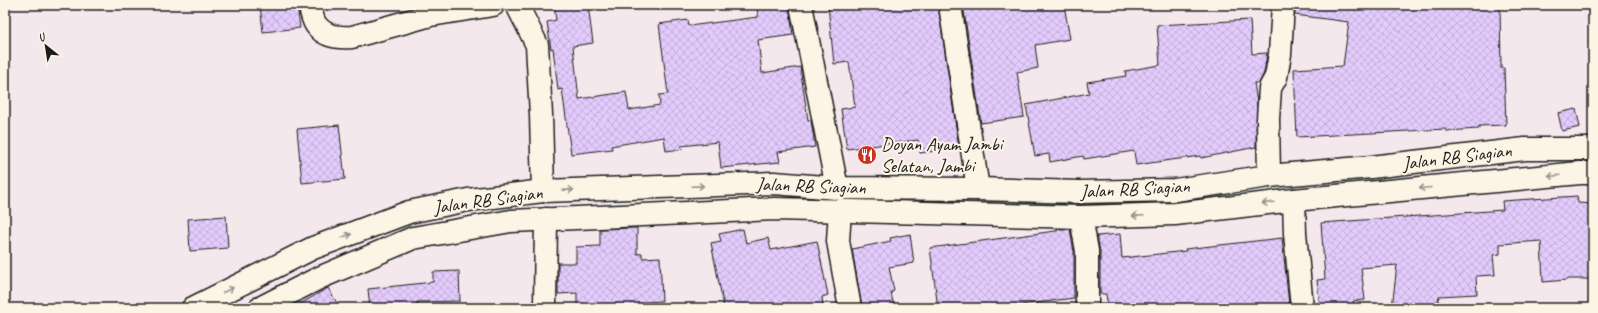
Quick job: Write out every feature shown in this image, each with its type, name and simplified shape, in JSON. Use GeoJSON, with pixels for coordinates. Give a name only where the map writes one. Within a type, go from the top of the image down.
{"type":"FeatureCollection","features":[{"type":"Feature","properties":{"kind":"main road"},"geometry":{"type":"LineString","coordinates":[[310,8],[317,26],[329,36],[342,38],[352,37],[431,15],[493,5]]}},
{"type":"Feature","properties":{"kind":"main road"},"geometry":{"type":"LineString","coordinates":[[517,5],[537,45],[543,191]]}},
{"type":"Feature","properties":{"kind":"main road"},"geometry":{"type":"LineString","coordinates":[[801,5],[837,188]]}},
{"type":"Feature","properties":{"kind":"main road"},"geometry":{"type":"LineString","coordinates":[[950,5],[978,189]]}},
{"type":"Feature","properties":{"kind":"main road"},"geometry":{"type":"LineString","coordinates":[[1269,176],[1268,120],[1270,88],[1276,77],[1280,54],[1283,5]]}},
{"type":"Feature","properties":{"kind":"main road","name":"Jalan RB Siagian"},"geometry":{"type":"LineString","coordinates":[[193,308],[313,248],[409,212],[468,200],[543,191],[774,183],[837,188],[978,189],[1079,192],[1175,190],[1269,176],[1371,167],[1525,149],[1593,149]]}},
{"type":"Feature","properties":{"kind":"main road","name":"Jalan RB Siagian"},"geometry":{"type":"LineString","coordinates":[[260,308],[319,278],[413,238],[511,221],[775,209],[1081,217],[1175,214],[1294,200],[1593,173]]}},
{"type":"Feature","properties":{"kind":"main road"},"geometry":{"type":"LineString","coordinates":[[1294,200],[1295,233],[1302,308]]}},
{"type":"Feature","properties":{"kind":"main road"},"geometry":{"type":"LineString","coordinates":[[840,210],[838,241],[850,308]]}},
{"type":"Feature","properties":{"kind":"main road"},"geometry":{"type":"LineString","coordinates":[[1081,217],[1087,251],[1087,308]]}},
{"type":"Feature","properties":{"kind":"main road"},"geometry":{"type":"LineString","coordinates":[[545,308],[546,219]]}},
{"type":"Feature","properties":{"kind":"building"},"geometry":{"type":"Polygon","coordinates":[[[260,5],[297,5],[300,28],[263,32],[260,5]]]}},
{"type":"Feature","properties":{"kind":"building"},"geometry":{"type":"Polygon","coordinates":[[[554,5],[588,5],[593,43],[573,46],[579,99],[626,92],[629,110],[660,105],[659,95],[668,94],[659,24],[688,20],[689,26],[758,17],[757,5],[789,5],[793,35],[758,40],[762,73],[800,67],[808,120],[811,120],[815,147],[778,152],[780,162],[721,168],[718,142],[681,146],[682,149],[666,151],[664,137],[611,146],[612,149],[571,154],[562,89],[558,90],[553,48],[551,49],[547,22],[556,20],[554,5]]]}},
{"type":"Feature","properties":{"kind":"building"},"geometry":{"type":"Polygon","coordinates":[[[828,5],[938,5],[959,148],[920,153],[918,140],[847,149],[841,109],[855,107],[849,62],[834,64],[828,5]]]}},
{"type":"Feature","properties":{"kind":"building"},"geometry":{"type":"Polygon","coordinates":[[[963,5],[1064,5],[1070,39],[1035,45],[1038,68],[1017,72],[1024,117],[981,123],[963,5]]]}},
{"type":"Feature","properties":{"kind":"building"},"geometry":{"type":"Polygon","coordinates":[[[1295,5],[1500,5],[1501,68],[1504,68],[1506,125],[1479,126],[1479,129],[1446,131],[1446,129],[1297,137],[1294,69],[1343,66],[1349,22],[1295,15],[1295,5]]]}},
{"type":"Feature","properties":{"kind":"building"},"geometry":{"type":"Polygon","coordinates":[[[1250,20],[1252,54],[1267,53],[1264,73],[1259,83],[1254,83],[1257,102],[1256,147],[1201,158],[1200,156],[1136,165],[1134,151],[1084,159],[1083,156],[1050,162],[1049,154],[1035,156],[1026,105],[1089,93],[1087,82],[1126,76],[1125,71],[1160,65],[1157,25],[1250,20]]]}},
{"type":"Feature","properties":{"kind":"building"},"geometry":{"type":"Polygon","coordinates":[[[1576,109],[1580,127],[1562,131],[1558,113],[1576,109]]]}},
{"type":"Feature","properties":{"kind":"building"},"geometry":{"type":"Polygon","coordinates":[[[339,125],[345,179],[302,183],[297,129],[339,125]]]}},
{"type":"Feature","properties":{"kind":"building"},"geometry":{"type":"Polygon","coordinates":[[[1577,196],[1578,203],[1593,204],[1593,279],[1567,279],[1543,282],[1541,241],[1500,244],[1500,254],[1493,255],[1495,275],[1476,276],[1477,294],[1439,296],[1437,308],[1392,308],[1397,265],[1361,268],[1365,300],[1353,301],[1354,308],[1320,308],[1317,280],[1325,279],[1321,223],[1503,210],[1502,201],[1577,196]]]}},
{"type":"Feature","properties":{"kind":"building"},"geometry":{"type":"Polygon","coordinates":[[[226,216],[228,248],[190,251],[188,219],[226,216]]]}},
{"type":"Feature","properties":{"kind":"building"},"geometry":{"type":"Polygon","coordinates":[[[637,228],[637,254],[642,253],[642,258],[660,257],[662,301],[643,302],[643,308],[577,308],[577,293],[558,294],[558,263],[576,263],[576,247],[600,246],[600,229],[637,228]]]}},
{"type":"Feature","properties":{"kind":"building"},"geometry":{"type":"Polygon","coordinates":[[[743,229],[746,243],[768,238],[771,250],[817,241],[828,295],[822,297],[823,306],[814,308],[724,308],[711,243],[721,241],[719,234],[743,229]]]}},
{"type":"Feature","properties":{"kind":"building"},"geometry":{"type":"Polygon","coordinates":[[[1070,229],[1074,252],[1074,298],[998,308],[938,308],[930,248],[1070,229]]]}},
{"type":"Feature","properties":{"kind":"building"},"geometry":{"type":"Polygon","coordinates":[[[910,234],[914,263],[889,267],[894,291],[891,292],[894,308],[862,308],[852,249],[891,241],[890,238],[910,234]]]}},
{"type":"Feature","properties":{"kind":"building"},"geometry":{"type":"Polygon","coordinates":[[[1120,234],[1122,258],[1282,238],[1289,305],[1283,306],[1284,308],[1108,308],[1106,294],[1100,294],[1100,251],[1097,236],[1120,234]]]}},
{"type":"Feature","properties":{"kind":"building"},"geometry":{"type":"Polygon","coordinates":[[[459,271],[460,301],[417,302],[418,308],[370,308],[368,289],[433,282],[433,272],[459,271]]]}},
{"type":"Feature","properties":{"kind":"building"},"geometry":{"type":"Polygon","coordinates":[[[328,288],[340,308],[293,308],[328,288]]]}},
{"type":"Feature","properties":{"kind":"place","name":"Doyan Ayam Jambi Selatan, Jambi"},"geometry":{"type":"Point","coordinates":[867,155]}}]}
